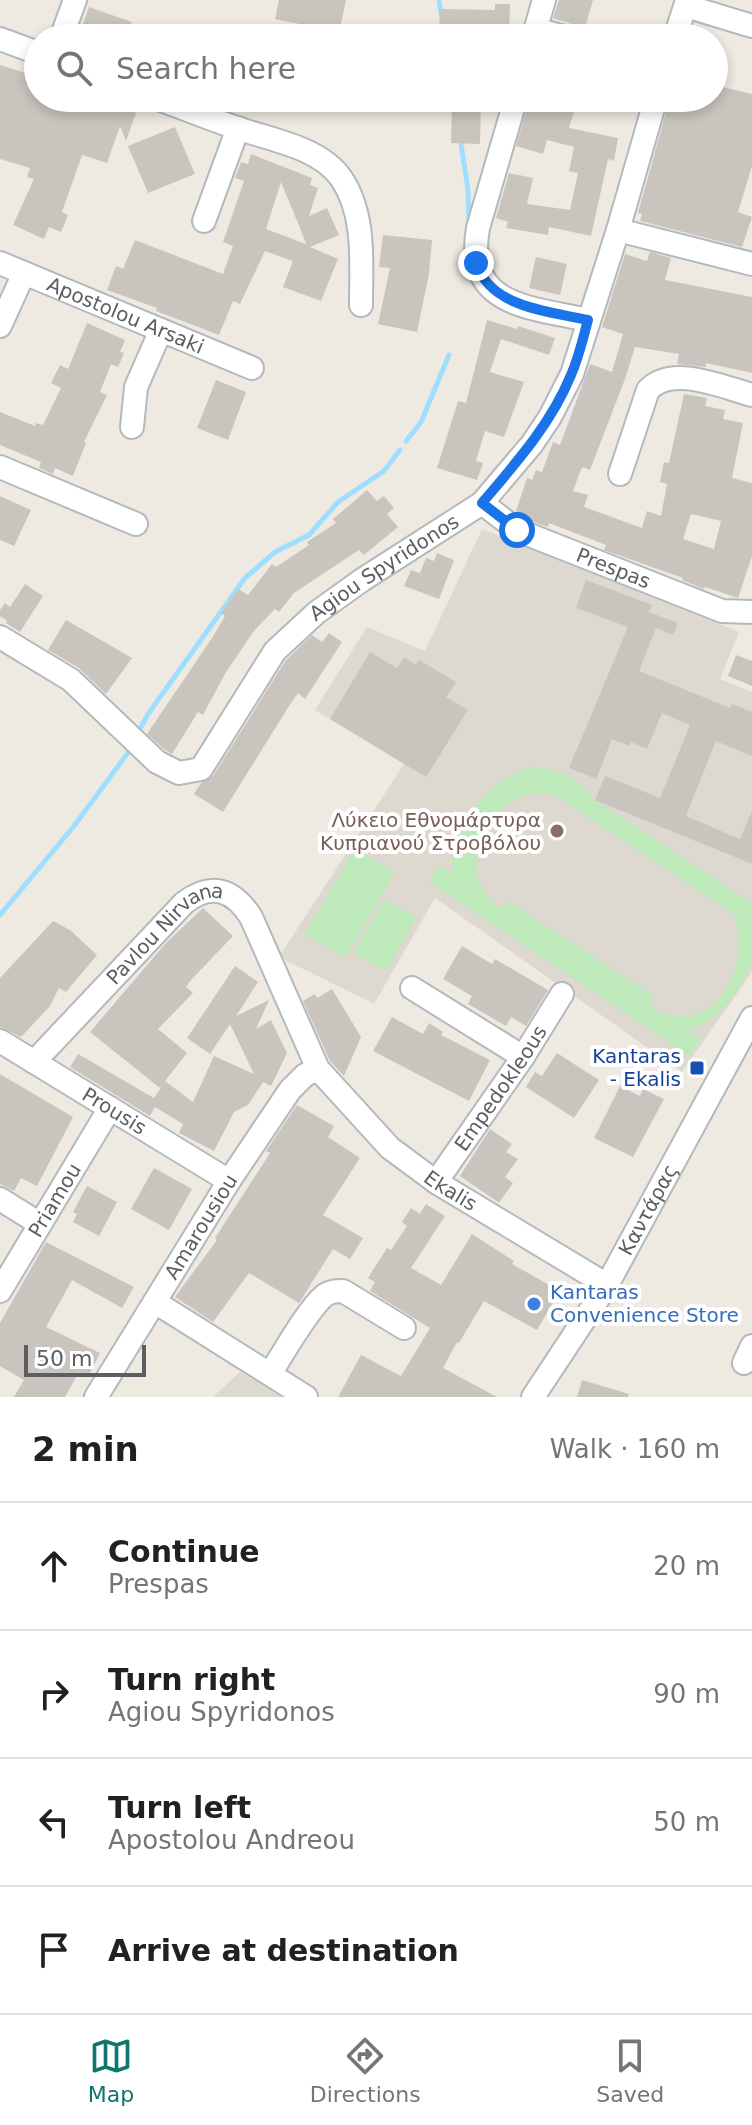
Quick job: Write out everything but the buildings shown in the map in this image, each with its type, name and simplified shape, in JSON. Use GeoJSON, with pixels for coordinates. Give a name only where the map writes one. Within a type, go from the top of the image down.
{"type":"FeatureCollection","features":[{"type":"Feature","properties":{"kind":"street"},"geometry":{"type":"LineString","coordinates":[[66,24],[75,0]]}},
{"type":"Feature","properties":{"kind":"street"},"geometry":{"type":"LineString","coordinates":[[538,24],[544,0]]}},
{"type":"Feature","properties":{"kind":"street"},"geometry":{"type":"LineString","coordinates":[[679,24],[686,3],[752,26]]}},
{"type":"Feature","properties":{"kind":"street"},"geometry":{"type":"LineString","coordinates":[[0,39],[24,48]]}},
{"type":"Feature","properties":{"kind":"street"},"geometry":{"type":"LineString","coordinates":[[194,112],[301,150],[326,162],[342,179],[353,203],[361,235],[361,305]]}},
{"type":"Feature","properties":{"kind":"street"},"geometry":{"type":"LineString","coordinates":[[512,112],[478,228],[475,248],[480,276],[494,292],[519,305],[588,320]]}},
{"type":"Feature","properties":{"kind":"street","name":"Agiou Spyridonos"},"geometry":{"type":"LineString","coordinates":[[0,637],[71,680],[157,762],[179,773],[201,769],[275,651],[316,613],[362,580],[482,503],[532,444],[572,374],[652,112]]}},
{"type":"Feature","properties":{"kind":"street"},"geometry":{"type":"LineString","coordinates":[[204,221],[238,128]]}},
{"type":"Feature","properties":{"kind":"street"},"geometry":{"type":"LineString","coordinates":[[618,230],[752,264]]}},
{"type":"Feature","properties":{"kind":"street","name":"Apostolou Arsaki"},"geometry":{"type":"LineString","coordinates":[[0,263],[252,368]]}},
{"type":"Feature","properties":{"kind":"street"},"geometry":{"type":"LineString","coordinates":[[0,326],[24,273]]}},
{"type":"Feature","properties":{"kind":"street"},"geometry":{"type":"LineString","coordinates":[[132,427],[136,387],[161,330]]}},
{"type":"Feature","properties":{"kind":"street"},"geometry":{"type":"LineString","coordinates":[[620,474],[648,390],[655,383],[679,377],[752,395]]}},
{"type":"Feature","properties":{"kind":"street"},"geometry":{"type":"LineString","coordinates":[[0,467],[136,524]]}},
{"type":"Feature","properties":{"kind":"street","name":"Prespas"},"geometry":{"type":"LineString","coordinates":[[482,503],[517,530],[722,611],[752,612]]}},
{"type":"Feature","properties":{"kind":"street","name":"Pavlou Nirvana"},"geometry":{"type":"LineString","coordinates":[[34,1062],[184,903],[198,892],[212,890],[231,895],[251,917],[318,1069]]}},
{"type":"Feature","properties":{"kind":"street"},"geometry":{"type":"LineString","coordinates":[[412,988],[523,1057]]}},
{"type":"Feature","properties":{"kind":"street","name":"Empedokleous"},"geometry":{"type":"LineString","coordinates":[[436,1182],[523,1057],[562,994]]}},
{"type":"Feature","properties":{"kind":"street","name":"Καντάρας"},"geometry":{"type":"LineString","coordinates":[[533,1397],[607,1285],[752,1018]]}},
{"type":"Feature","properties":{"kind":"street","name":"Prousis"},"geometry":{"type":"LineString","coordinates":[[0,1041],[229,1181]]}},
{"type":"Feature","properties":{"kind":"street","name":"Ekalis"},"geometry":{"type":"LineString","coordinates":[[318,1069],[390,1148],[436,1182],[607,1285]]}},
{"type":"Feature","properties":{"kind":"street","name":"Amarousiou"},"geometry":{"type":"LineString","coordinates":[[96,1397],[229,1181],[290,1090],[305,1075],[318,1069]]}},
{"type":"Feature","properties":{"kind":"street","name":"Priamou"},"geometry":{"type":"LineString","coordinates":[[0,1291],[110,1108]]}},
{"type":"Feature","properties":{"kind":"street"},"geometry":{"type":"LineString","coordinates":[[0,1199],[40,1224]]}},
{"type":"Feature","properties":{"kind":"street"},"geometry":{"type":"LineString","coordinates":[[270,1374],[324,1296],[332,1291],[343,1291],[404,1328]]}},
{"type":"Feature","properties":{"kind":"street"},"geometry":{"type":"LineString","coordinates":[[155,1302],[306,1397]]}},
{"type":"Feature","properties":{"kind":"shaded area","name":"Λύκειο Εθνομάρτυρα Κυπριανού Στροβόλου"},"geometry":{"type":"Polygon","coordinates":[[[482,529],[739,632],[720,679],[752,692],[752,972],[682,1072],[435,898],[374,1004],[279,957],[404,764],[315,710],[367,627],[425,651],[482,529]]]}},
{"type":"Feature","properties":{"kind":"shaded area"},"geometry":{"type":"Polygon","coordinates":[[[240,1372],[281,1397],[213,1397],[240,1372]]]}},
{"type":"Feature","properties":{"kind":"green space"},"geometry":{"type":"Polygon","coordinates":[[[530,767],[567,775],[583,786],[595,800],[752,903],[752,964],[734,996],[718,1014],[702,1025],[688,1029],[701,1038],[689,1056],[429,882],[438,866],[453,873],[452,856],[463,823],[486,794],[515,773],[530,767]],[[544,793],[520,798],[492,819],[483,834],[476,867],[488,897],[502,909],[508,901],[655,996],[649,1006],[659,1012],[685,1017],[702,1012],[716,1001],[735,969],[738,931],[733,914],[557,797],[544,793]]]}},
{"type":"Feature","properties":{"kind":"green space"},"geometry":{"type":"Polygon","coordinates":[[[355,849],[395,872],[345,958],[305,934],[355,849]]]}},
{"type":"Feature","properties":{"kind":"green space"},"geometry":{"type":"Polygon","coordinates":[[[384,899],[416,917],[386,971],[353,953],[384,899]]]}},
{"type":"Feature","properties":{"kind":"waterway"},"geometry":{"type":"LineString","coordinates":[[439,0],[441,13]]}},
{"type":"Feature","properties":{"kind":"waterway"},"geometry":{"type":"LineString","coordinates":[[460,137],[468,190],[469,227]]}},
{"type":"Feature","properties":{"kind":"waterway"},"geometry":{"type":"LineString","coordinates":[[406,441],[421,422],[449,355]]}},
{"type":"Feature","properties":{"kind":"waterway"},"geometry":{"type":"LineString","coordinates":[[141,727],[245,578],[275,552],[309,535],[338,502],[384,471],[400,450]]}},
{"type":"Feature","properties":{"kind":"waterway"},"geometry":{"type":"LineString","coordinates":[[0,915],[74,826],[130,750]]}},
{"type":"Feature","properties":{"kind":"place","name":"Λύκειο Εθνομάρτυρα Κυπριανού Στροβόλου"},"geometry":{"type":"Point","coordinates":[557,831]}},
{"type":"Feature","properties":{"kind":"place","name":"Kantaras - Ekalis"},"geometry":{"type":"Point","coordinates":[697,1068]}},
{"type":"Feature","properties":{"kind":"place","name":"Kantaras Convenience Store"},"geometry":{"type":"Point","coordinates":[534,1304]}},
{"type":"Feature","properties":{"kind":"route"},"geometry":{"type":"LineString","coordinates":[[476,263],[480,276],[494,292],[519,305],[588,320],[572,374],[550,417],[532,444],[482,503],[517,530]]}}]}
